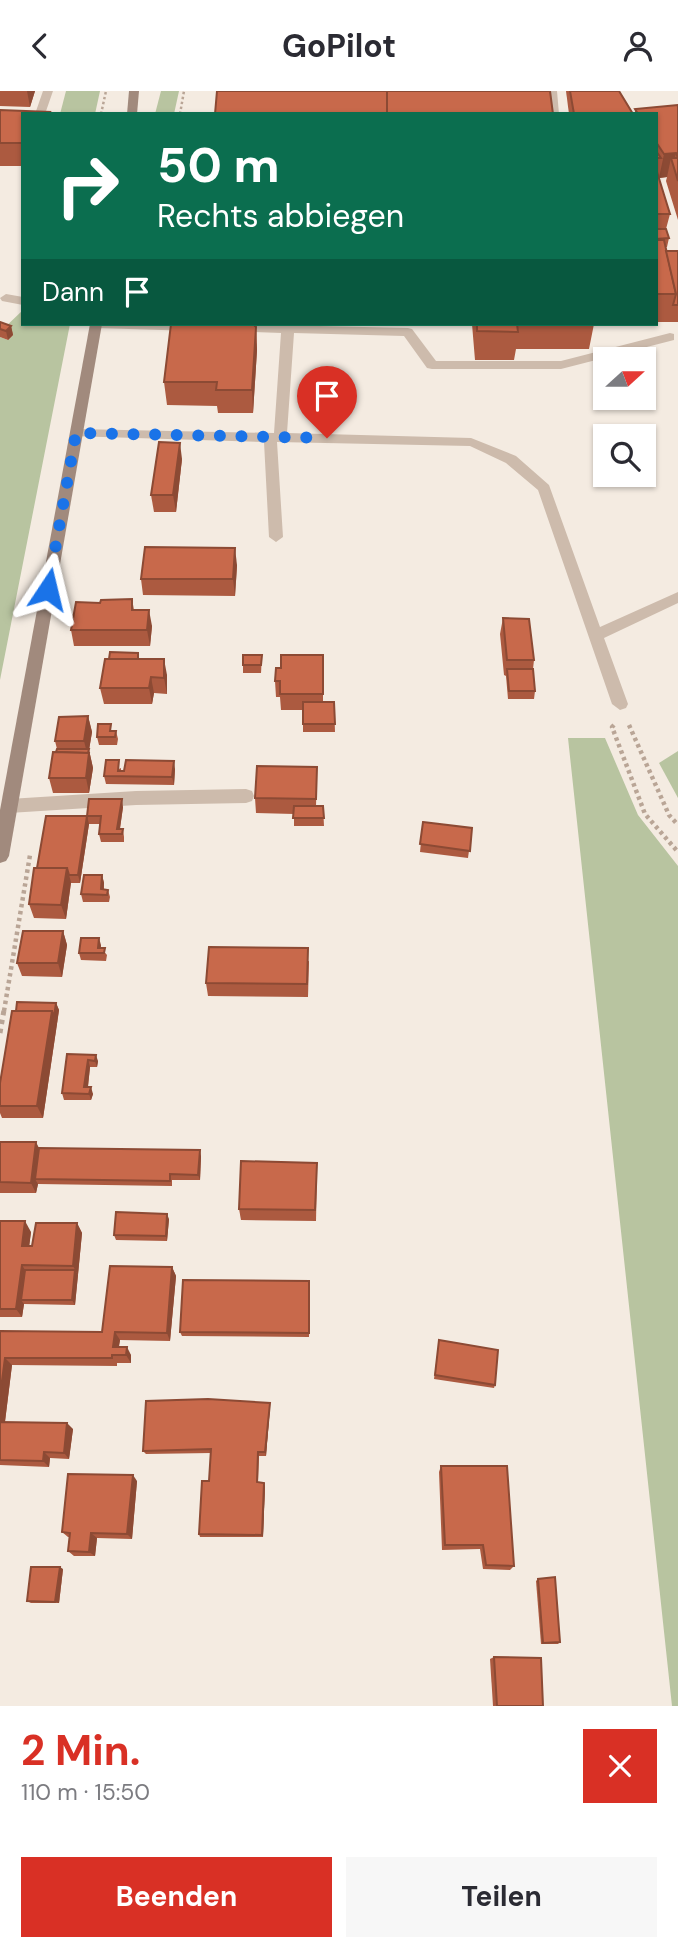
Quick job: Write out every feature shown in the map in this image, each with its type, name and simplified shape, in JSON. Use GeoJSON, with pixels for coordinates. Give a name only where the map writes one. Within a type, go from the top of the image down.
{"type":"FeatureCollection","features":[{"type":"Feature","properties":{"kind":"main road"},"geometry":{"type":"LineString","coordinates":[[132,112],[136,93]]}},
{"type":"Feature","properties":{"kind":"main road"},"geometry":{"type":"LineString","coordinates":[[0,856],[96,326]]}},
{"type":"Feature","properties":{"kind":"lane"},"geometry":{"type":"LineString","coordinates":[[41,112],[48,91]]}},
{"type":"Feature","properties":{"kind":"lane"},"geometry":{"type":"LineString","coordinates":[[552,91],[554,112]]}},
{"type":"Feature","properties":{"kind":"lane"},"geometry":{"type":"LineString","coordinates":[[6,298],[21,301]]}},
{"type":"Feature","properties":{"kind":"lane"},"geometry":{"type":"LineString","coordinates":[[176,326],[288,330],[408,328],[432,365],[561,365],[670,337]]}},
{"type":"Feature","properties":{"kind":"lane"},"geometry":{"type":"LineString","coordinates":[[276,537],[275,437],[288,330]]}},
{"type":"Feature","properties":{"kind":"lane"},"geometry":{"type":"LineString","coordinates":[[76,433],[471,442],[499,450],[522,464],[544,488],[620,704]]}},
{"type":"Feature","properties":{"kind":"lane"},"geometry":{"type":"LineString","coordinates":[[595,636],[678,597]]}},
{"type":"Feature","properties":{"kind":"lane"},"geometry":{"type":"LineString","coordinates":[[9,806],[136,798],[246,796]]}},
{"type":"Feature","properties":{"kind":"path"},"geometry":{"type":"LineString","coordinates":[[101,112],[106,91]]}},
{"type":"Feature","properties":{"kind":"path"},"geometry":{"type":"LineString","coordinates":[[180,112],[184,91]]}},
{"type":"Feature","properties":{"kind":"path"},"geometry":{"type":"LineString","coordinates":[[612,727],[645,814],[678,852]]}},
{"type":"Feature","properties":{"kind":"path"},"geometry":{"type":"LineString","coordinates":[[631,730],[669,815],[678,825]]}},
{"type":"Feature","properties":{"kind":"green space"},"geometry":{"type":"Polygon","coordinates":[[[66,91],[100,91],[95,112],[61,112],[66,91]]]}},
{"type":"Feature","properties":{"kind":"green space"},"geometry":{"type":"Polygon","coordinates":[[[161,91],[179,91],[174,112],[156,112],[161,91]]]}},
{"type":"Feature","properties":{"kind":"green space"},"geometry":{"type":"Polygon","coordinates":[[[21,312],[21,326],[70,326],[0,680],[0,337],[8,340],[13,335],[1,331],[21,312]]]}},
{"type":"Feature","properties":{"kind":"green space"},"geometry":{"type":"Polygon","coordinates":[[[568,738],[605,738],[638,815],[678,866],[678,1706],[672,1706],[568,738]]]}},
{"type":"Feature","properties":{"kind":"green space"},"geometry":{"type":"Polygon","coordinates":[[[678,751],[678,798],[659,763],[678,751]]]}},
{"type":"Feature","properties":{"kind":"building"},"geometry":{"type":"Polygon","coordinates":[[[217,91],[387,91],[387,112],[215,112],[217,91]]]}},
{"type":"Feature","properties":{"kind":"building"},"geometry":{"type":"Polygon","coordinates":[[[387,91],[550,91],[553,112],[387,112],[387,91]]]}},
{"type":"Feature","properties":{"kind":"building"},"geometry":{"type":"Polygon","coordinates":[[[570,91],[619,91],[632,112],[574,112],[570,91]]]}},
{"type":"Feature","properties":{"kind":"building"},"geometry":{"type":"Polygon","coordinates":[[[678,105],[678,158],[676,153],[664,154],[658,145],[658,112],[637,112],[635,109],[678,105]]]}},
{"type":"Feature","properties":{"kind":"building"},"geometry":{"type":"Polygon","coordinates":[[[0,110],[50,112],[21,112],[21,143],[0,143],[0,110]]]}},
{"type":"Feature","properties":{"kind":"building"},"geometry":{"type":"Polygon","coordinates":[[[671,158],[678,158],[678,181],[671,158]]]}},
{"type":"Feature","properties":{"kind":"building"},"geometry":{"type":"Polygon","coordinates":[[[658,175],[670,214],[658,214],[658,175]]]}},
{"type":"Feature","properties":{"kind":"building"},"geometry":{"type":"Polygon","coordinates":[[[658,229],[666,229],[669,238],[658,239],[658,229]]]}},
{"type":"Feature","properties":{"kind":"building"},"geometry":{"type":"Polygon","coordinates":[[[658,240],[664,240],[676,294],[658,294],[658,240]]]}},
{"type":"Feature","properties":{"kind":"building"},"geometry":{"type":"Polygon","coordinates":[[[666,251],[678,251],[678,305],[673,305],[676,294],[666,251]]]}},
{"type":"Feature","properties":{"kind":"building"},"geometry":{"type":"Polygon","coordinates":[[[0,322],[11,326],[6,331],[0,329],[0,322]]]}},
{"type":"Feature","properties":{"kind":"building"},"geometry":{"type":"Polygon","coordinates":[[[171,326],[256,327],[252,390],[216,390],[217,382],[164,382],[171,326]]]}},
{"type":"Feature","properties":{"kind":"building"},"geometry":{"type":"Polygon","coordinates":[[[477,326],[517,326],[518,332],[477,331],[477,326]]]}},
{"type":"Feature","properties":{"kind":"building"},"geometry":{"type":"Polygon","coordinates":[[[159,442],[180,443],[173,495],[151,495],[159,442]]]}},
{"type":"Feature","properties":{"kind":"building"},"geometry":{"type":"Polygon","coordinates":[[[145,547],[235,548],[233,579],[141,579],[145,547]]]}},
{"type":"Feature","properties":{"kind":"building"},"geometry":{"type":"Polygon","coordinates":[[[132,599],[132,610],[149,610],[147,630],[71,630],[76,602],[100,603],[101,600],[132,599]]]}},
{"type":"Feature","properties":{"kind":"building"},"geometry":{"type":"Polygon","coordinates":[[[503,618],[529,619],[534,660],[507,660],[503,618]]]}},
{"type":"Feature","properties":{"kind":"building"},"geometry":{"type":"Polygon","coordinates":[[[110,652],[138,653],[138,659],[109,659],[110,652]]]}},
{"type":"Feature","properties":{"kind":"building"},"geometry":{"type":"Polygon","coordinates":[[[243,655],[262,655],[261,665],[243,665],[243,655]]]}},
{"type":"Feature","properties":{"kind":"building"},"geometry":{"type":"Polygon","coordinates":[[[281,655],[323,655],[323,694],[280,694],[280,681],[275,681],[276,668],[281,668],[281,655]]]}},
{"type":"Feature","properties":{"kind":"building"},"geometry":{"type":"Polygon","coordinates":[[[105,659],[164,659],[164,678],[151,677],[149,688],[100,688],[105,659]]]}},
{"type":"Feature","properties":{"kind":"building"},"geometry":{"type":"Polygon","coordinates":[[[507,669],[533,669],[535,691],[509,691],[507,669]]]}},
{"type":"Feature","properties":{"kind":"building"},"geometry":{"type":"Polygon","coordinates":[[[303,702],[334,702],[335,724],[303,724],[303,702]]]}},
{"type":"Feature","properties":{"kind":"building"},"geometry":{"type":"Polygon","coordinates":[[[88,716],[84,741],[55,741],[59,717],[88,716]]]}},
{"type":"Feature","properties":{"kind":"building"},"geometry":{"type":"Polygon","coordinates":[[[98,724],[111,724],[110,731],[116,731],[115,737],[97,737],[98,724]]]}},
{"type":"Feature","properties":{"kind":"building"},"geometry":{"type":"Polygon","coordinates":[[[57,749],[89,749],[88,753],[56,752],[57,749]]]}},
{"type":"Feature","properties":{"kind":"building"},"geometry":{"type":"Polygon","coordinates":[[[53,752],[89,753],[86,778],[49,778],[53,752]]]}},
{"type":"Feature","properties":{"kind":"building"},"geometry":{"type":"Polygon","coordinates":[[[106,760],[119,760],[118,771],[124,771],[126,760],[174,761],[172,777],[104,776],[106,760]]]}},
{"type":"Feature","properties":{"kind":"building"},"geometry":{"type":"Polygon","coordinates":[[[257,766],[317,767],[316,799],[255,798],[257,766]]]}},
{"type":"Feature","properties":{"kind":"building"},"geometry":{"type":"Polygon","coordinates":[[[89,799],[122,799],[117,829],[123,829],[122,834],[99,834],[101,816],[87,816],[89,799]]]}},
{"type":"Feature","properties":{"kind":"building"},"geometry":{"type":"Polygon","coordinates":[[[294,806],[323,806],[324,818],[293,818],[294,806]]]}},
{"type":"Feature","properties":{"kind":"building"},"geometry":{"type":"Polygon","coordinates":[[[46,816],[87,816],[78,875],[69,875],[67,868],[37,868],[46,816]]]}},
{"type":"Feature","properties":{"kind":"building"},"geometry":{"type":"Polygon","coordinates":[[[423,822],[472,828],[470,851],[420,844],[423,822]]]}},
{"type":"Feature","properties":{"kind":"building"},"geometry":{"type":"Polygon","coordinates":[[[34,868],[67,868],[61,905],[29,904],[34,868]]]}},
{"type":"Feature","properties":{"kind":"building"},"geometry":{"type":"Polygon","coordinates":[[[84,875],[102,875],[101,889],[108,890],[107,895],[81,894],[84,875]]]}},
{"type":"Feature","properties":{"kind":"building"},"geometry":{"type":"Polygon","coordinates":[[[23,931],[63,931],[58,963],[17,963],[23,931]]]}},
{"type":"Feature","properties":{"kind":"building"},"geometry":{"type":"Polygon","coordinates":[[[81,938],[99,938],[98,948],[105,948],[104,953],[79,953],[81,938]]]}},
{"type":"Feature","properties":{"kind":"building"},"geometry":{"type":"Polygon","coordinates":[[[209,947],[308,948],[307,984],[206,983],[209,947]]]}},
{"type":"Feature","properties":{"kind":"building"},"geometry":{"type":"Polygon","coordinates":[[[17,1002],[56,1003],[54,1017],[52,1011],[16,1011],[17,1002]]]}},
{"type":"Feature","properties":{"kind":"building"},"geometry":{"type":"Polygon","coordinates":[[[12,1011],[52,1011],[37,1106],[0,1106],[0,1083],[12,1011]]]}},
{"type":"Feature","properties":{"kind":"building"},"geometry":{"type":"Polygon","coordinates":[[[67,1054],[96,1055],[95,1061],[88,1060],[84,1087],[91,1087],[89,1094],[62,1093],[67,1054]]]}},
{"type":"Feature","properties":{"kind":"building"},"geometry":{"type":"Polygon","coordinates":[[[0,1142],[36,1142],[31,1183],[0,1182],[0,1142]]]}},
{"type":"Feature","properties":{"kind":"building"},"geometry":{"type":"Polygon","coordinates":[[[39,1148],[200,1150],[198,1175],[170,1174],[170,1181],[35,1179],[39,1148]]]}},
{"type":"Feature","properties":{"kind":"building"},"geometry":{"type":"Polygon","coordinates":[[[241,1161],[317,1163],[315,1210],[239,1209],[241,1161]]]}},
{"type":"Feature","properties":{"kind":"building"},"geometry":{"type":"Polygon","coordinates":[[[116,1212],[167,1214],[166,1236],[114,1235],[116,1212]]]}},
{"type":"Feature","properties":{"kind":"building"},"geometry":{"type":"Polygon","coordinates":[[[0,1221],[25,1221],[22,1246],[32,1246],[36,1223],[77,1223],[73,1266],[22,1265],[16,1309],[0,1309],[0,1221]]]}},
{"type":"Feature","properties":{"kind":"building"},"geometry":{"type":"Polygon","coordinates":[[[110,1266],[172,1267],[167,1333],[115,1332],[113,1347],[127,1347],[126,1355],[112,1355],[112,1358],[5,1358],[0,1396],[0,1331],[102,1332],[110,1266]]]}},
{"type":"Feature","properties":{"kind":"building"},"geometry":{"type":"Polygon","coordinates":[[[25,1270],[75,1270],[72,1300],[21,1300],[25,1270]]]}},
{"type":"Feature","properties":{"kind":"building"},"geometry":{"type":"Polygon","coordinates":[[[183,1280],[309,1281],[309,1333],[180,1332],[183,1280]]]}},
{"type":"Feature","properties":{"kind":"building"},"geometry":{"type":"Polygon","coordinates":[[[439,1340],[498,1350],[495,1385],[435,1375],[439,1340]]]}},
{"type":"Feature","properties":{"kind":"building"},"geometry":{"type":"Polygon","coordinates":[[[208,1399],[270,1403],[265,1452],[258,1452],[257,1482],[264,1483],[262,1535],[199,1534],[202,1481],[209,1481],[211,1449],[143,1451],[146,1401],[208,1399]]]}},
{"type":"Feature","properties":{"kind":"building"},"geometry":{"type":"Polygon","coordinates":[[[0,1422],[67,1423],[64,1453],[44,1452],[43,1461],[0,1460],[0,1422]]]}},
{"type":"Feature","properties":{"kind":"building"},"geometry":{"type":"Polygon","coordinates":[[[441,1466],[507,1466],[514,1566],[486,1565],[483,1545],[445,1545],[441,1466]]]}},
{"type":"Feature","properties":{"kind":"building"},"geometry":{"type":"Polygon","coordinates":[[[68,1474],[133,1475],[127,1534],[91,1533],[89,1552],[68,1551],[70,1533],[62,1532],[68,1474]]]}},
{"type":"Feature","properties":{"kind":"building"},"geometry":{"type":"Polygon","coordinates":[[[31,1567],[60,1567],[55,1602],[27,1601],[31,1567]]]}},
{"type":"Feature","properties":{"kind":"building"},"geometry":{"type":"Polygon","coordinates":[[[555,1577],[560,1642],[543,1643],[538,1579],[555,1577]]]}},
{"type":"Feature","properties":{"kind":"building"},"geometry":{"type":"Polygon","coordinates":[[[494,1657],[541,1658],[543,1706],[497,1706],[494,1657]]]}},
{"type":"Feature","properties":{"kind":"route"},"geometry":{"type":"LineString","coordinates":[[48,589],[76,433],[327,438]]}}]}
